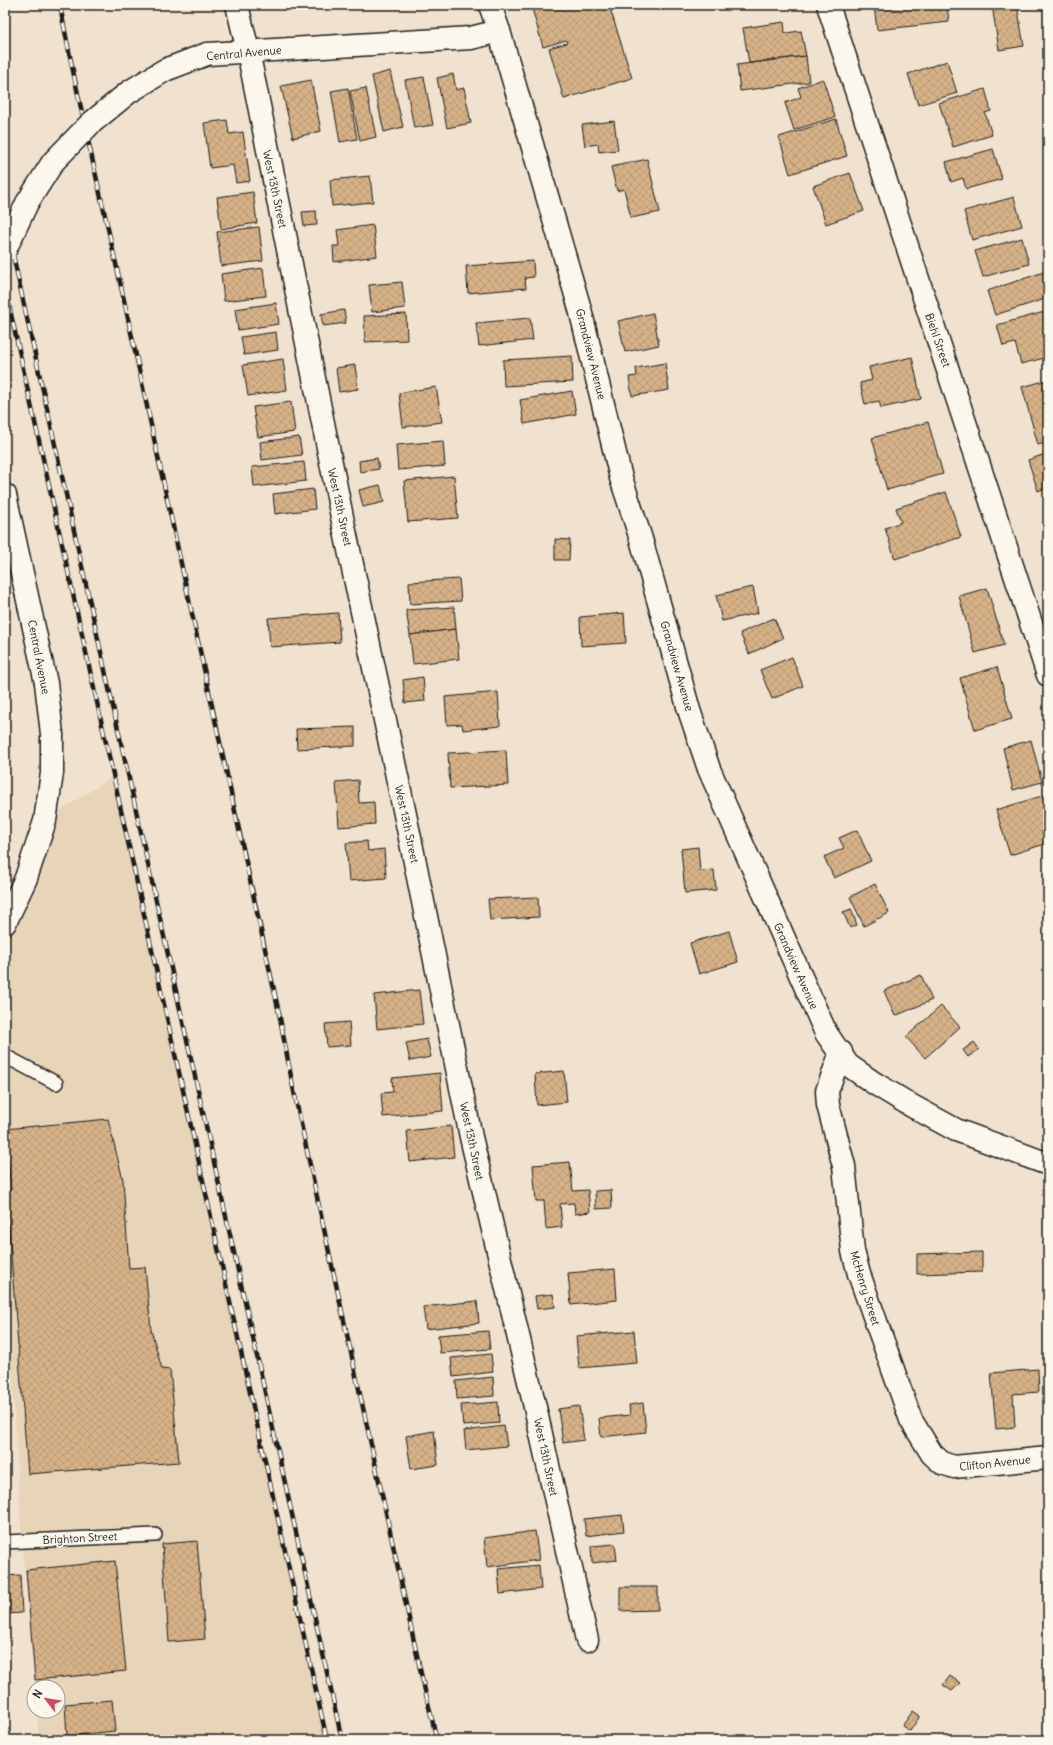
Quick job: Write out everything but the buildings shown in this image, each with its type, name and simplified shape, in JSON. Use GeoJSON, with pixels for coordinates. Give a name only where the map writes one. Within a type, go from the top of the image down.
{"type":"FeatureCollection","features":[{"type":"Feature","properties":{"kind":"street","name":"West 13th Street"},"geometry":{"type":"LineString","coordinates":[[236,5],[248,51],[334,478],[471,1137],[535,1406],[587,1640]]}},
{"type":"Feature","properties":{"kind":"street","name":"Grandview Avenue"},"geometry":{"type":"LineString","coordinates":[[490,5],[499,31],[580,309],[621,478],[641,539],[689,710],[709,768],[826,1033],[841,1052],[848,1065],[912,1106],[956,1130],[1048,1164]]}},
{"type":"Feature","properties":{"kind":"street","name":"Biehl Street"},"geometry":{"type":"LineString","coordinates":[[828,5],[1048,675]]}},
{"type":"Feature","properties":{"kind":"street","name":"Central Avenue"},"geometry":{"type":"LineString","coordinates":[[5,250],[27,203],[53,162],[90,124],[129,92],[165,70],[206,54],[471,38],[499,31]]}},
{"type":"Feature","properties":{"kind":"street","name":"Central Avenue"},"geometry":{"type":"LineString","coordinates":[[5,495],[46,683],[52,734],[52,773],[45,822],[26,878],[10,916],[5,923]]}},
{"type":"Feature","properties":{"kind":"street","name":"McHenry Street"},"geometry":{"type":"LineString","coordinates":[[841,1052],[827,1091],[828,1105],[844,1166],[853,1251],[864,1289],[911,1420],[932,1454],[942,1463]]}},
{"type":"Feature","properties":{"kind":"street","name":"Clifton Avenue"},"geometry":{"type":"LineString","coordinates":[[942,1463],[954,1467],[1048,1458]]}},
{"type":"Feature","properties":{"kind":"lane"},"geometry":{"type":"LineString","coordinates":[[5,1056],[56,1083]]}},
{"type":"Feature","properties":{"kind":"lane","name":"Brighton Street"},"geometry":{"type":"LineString","coordinates":[[5,1542],[155,1535]]}},
{"type":"Feature","properties":{"kind":"shaded area"},"geometry":{"type":"Polygon","coordinates":[[[113,776],[327,1740],[39,1740],[38,1719],[66,1719],[66,1679],[34,1679],[22,1541],[5,1262],[5,923],[45,821],[113,776]]]}},
{"type":"Feature","properties":{"kind":"railway"},"geometry":{"type":"LineString","coordinates":[[60,5],[67,44],[119,275],[279,1013],[293,1087],[422,1678],[437,1740]]}},
{"type":"Feature","properties":{"kind":"railway"},"geometry":{"type":"LineString","coordinates":[[5,219],[342,1740]]}},
{"type":"Feature","properties":{"kind":"railway"},"geometry":{"type":"LineString","coordinates":[[5,287],[327,1740]]}}]}
